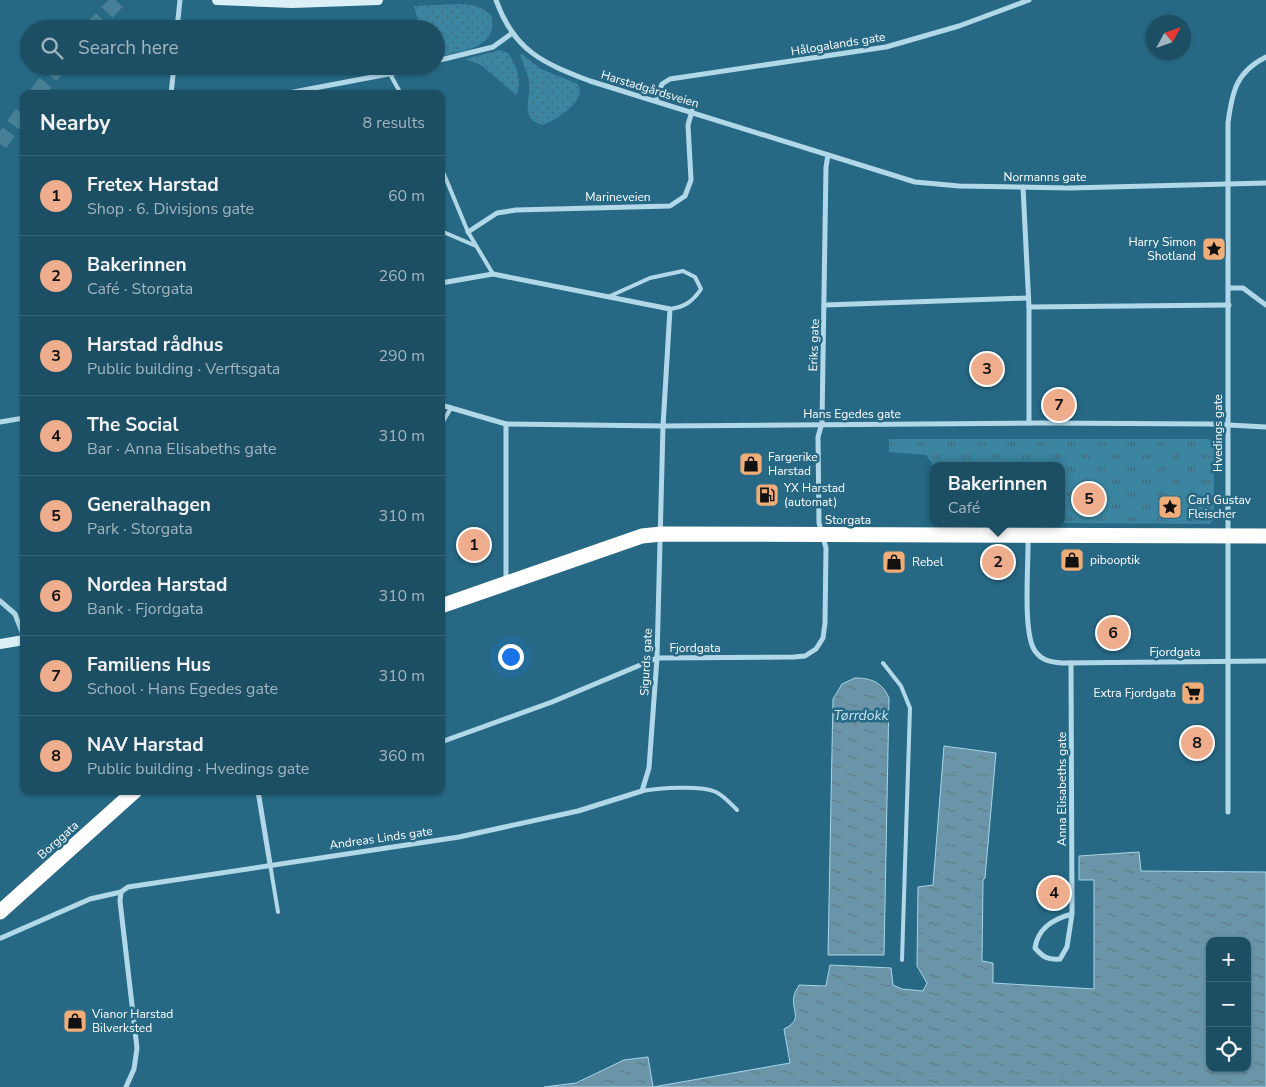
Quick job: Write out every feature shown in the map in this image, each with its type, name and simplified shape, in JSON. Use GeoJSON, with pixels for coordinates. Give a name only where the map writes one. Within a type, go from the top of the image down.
{"type":"FeatureCollection","features":[{"type":"Feature","properties":{"kind":"highway","name":"Storgata"},"geometry":{"type":"LineString","coordinates":[[445,605],[642,536],[662,534],[1266,536]]}},
{"type":"Feature","properties":{"kind":"highway","name":"Borggata"},"geometry":{"type":"LineString","coordinates":[[0,912],[131,795]]}},
{"type":"Feature","properties":{"kind":"street"},"geometry":{"type":"LineString","coordinates":[[178,20],[180,0]]}},
{"type":"Feature","properties":{"kind":"street"},"geometry":{"type":"LineString","coordinates":[[217,0],[292,3],[378,0]]}},
{"type":"Feature","properties":{"kind":"street","name":"Harstadgårdsveien"},"geometry":{"type":"LineString","coordinates":[[496,0],[512,34],[528,50],[555,68],[590,81],[828,155]]}},
{"type":"Feature","properties":{"kind":"street","name":"Hålogalands gate"},"geometry":{"type":"LineString","coordinates":[[656,100],[662,84],[670,79],[886,47],[959,26],[1029,0]]}},
{"type":"Feature","properties":{"kind":"street"},"geometry":{"type":"LineString","coordinates":[[445,59],[493,47],[512,34]]}},
{"type":"Feature","properties":{"kind":"street","name":"Hvedings gate"},"geometry":{"type":"LineString","coordinates":[[1228,812],[1228,123],[1232,96],[1241,75],[1256,62],[1266,57]]}},
{"type":"Feature","properties":{"kind":"street"},"geometry":{"type":"LineString","coordinates":[[171,90],[173,75]]}},
{"type":"Feature","properties":{"kind":"street"},"geometry":{"type":"LineString","coordinates":[[305,90],[385,75]]}},
{"type":"Feature","properties":{"kind":"street","name":"Marineveien"},"geometry":{"type":"LineString","coordinates":[[468,232],[497,213],[516,210],[670,206],[685,196],[691,180],[688,125],[692,112]]}},
{"type":"Feature","properties":{"kind":"street","name":"Normanns gate"},"geometry":{"type":"LineString","coordinates":[[828,155],[914,182],[933,185],[1023,187],[1266,183]]}},
{"type":"Feature","properties":{"kind":"street","name":"Eriks gate"},"geometry":{"type":"LineString","coordinates":[[822,535],[819,523],[818,437],[822,423],[826,167],[828,155]]}},
{"type":"Feature","properties":{"kind":"street"},"geometry":{"type":"LineString","coordinates":[[1023,187],[1029,307],[1029,423]]}},
{"type":"Feature","properties":{"kind":"street"},"geometry":{"type":"LineString","coordinates":[[445,282],[493,274],[670,309]]}},
{"type":"Feature","properties":{"kind":"street"},"geometry":{"type":"LineString","coordinates":[[1229,288],[1243,288],[1266,305]]}},
{"type":"Feature","properties":{"kind":"street"},"geometry":{"type":"LineString","coordinates":[[825,305],[1028,298]]}},
{"type":"Feature","properties":{"kind":"street"},"geometry":{"type":"LineString","coordinates":[[1029,307],[1229,305]]}},
{"type":"Feature","properties":{"kind":"street","name":"Sigurds gate"},"geometry":{"type":"LineString","coordinates":[[642,791],[649,768],[657,658],[664,426],[670,309]]}},
{"type":"Feature","properties":{"kind":"street","name":"Hans Egedes gate"},"geometry":{"type":"LineString","coordinates":[[445,406],[506,424],[664,426],[822,423],[1029,423],[1210,424],[1229,427],[1266,427]]}},
{"type":"Feature","properties":{"kind":"street"},"geometry":{"type":"LineString","coordinates":[[0,422],[20,419]]}},
{"type":"Feature","properties":{"kind":"street"},"geometry":{"type":"LineString","coordinates":[[506,424],[506,583]]}},
{"type":"Feature","properties":{"kind":"street","name":"Fjordgata"},"geometry":{"type":"LineString","coordinates":[[445,741],[561,698],[657,658],[805,656],[816,649],[823,638],[826,548],[822,535]]}},
{"type":"Feature","properties":{"kind":"street","name":"Fjordgata"},"geometry":{"type":"LineString","coordinates":[[1028,536],[1028,629],[1031,645],[1036,653],[1046,661],[1071,663],[1266,661]]}},
{"type":"Feature","properties":{"kind":"street"},"geometry":{"type":"LineString","coordinates":[[0,601],[15,614],[20,627]]}},
{"type":"Feature","properties":{"kind":"street"},"geometry":{"type":"LineString","coordinates":[[0,644],[20,639]]}},
{"type":"Feature","properties":{"kind":"street","name":"Anna Elisabeths gate"},"geometry":{"type":"LineString","coordinates":[[1071,663],[1072,914],[1067,947],[1060,959],[1050,960],[1042,957],[1035,948],[1036,939],[1045,926],[1059,917],[1072,914]]}},
{"type":"Feature","properties":{"kind":"street","name":"Andreas Linds gate"},"geometry":{"type":"LineString","coordinates":[[1,938],[90,899],[120,892],[137,884],[460,836],[524,824],[578,811],[642,791]]}},
{"type":"Feature","properties":{"kind":"street"},"geometry":{"type":"LineString","coordinates":[[259,795],[270,864]]}},
{"type":"Feature","properties":{"kind":"street"},"geometry":{"type":"LineString","coordinates":[[120,892],[137,1048],[134,1069],[126,1087]]}},
{"type":"Feature","properties":{"kind":"lane"},"geometry":{"type":"LineString","coordinates":[[391,75],[399,90]]}},
{"type":"Feature","properties":{"kind":"lane"},"geometry":{"type":"LineString","coordinates":[[445,177],[468,232],[493,274]]}},
{"type":"Feature","properties":{"kind":"lane"},"geometry":{"type":"LineString","coordinates":[[445,233],[477,247]]}},
{"type":"Feature","properties":{"kind":"lane"},"geometry":{"type":"LineString","coordinates":[[608,297],[650,278],[683,270],[695,277],[701,289],[695,298],[682,307],[670,309]]}},
{"type":"Feature","properties":{"kind":"lane"},"geometry":{"type":"LineString","coordinates":[[445,418],[451,408]]}},
{"type":"Feature","properties":{"kind":"lane"},"geometry":{"type":"LineString","coordinates":[[883,663],[901,686],[910,708],[902,960]]}},
{"type":"Feature","properties":{"kind":"lane"},"geometry":{"type":"LineString","coordinates":[[642,791],[661,787],[711,790],[725,798],[737,810]]}},
{"type":"Feature","properties":{"kind":"lane"},"geometry":{"type":"LineString","coordinates":[[270,864],[278,912]]}},
{"type":"Feature","properties":{"kind":"green space"},"geometry":{"type":"Polygon","coordinates":[[[460,4],[478,7],[485,10],[492,17],[492,28],[489,36],[483,43],[466,50],[445,55],[445,20],[418,20],[414,6],[460,4]]]}},
{"type":"Feature","properties":{"kind":"green space"},"geometry":{"type":"Polygon","coordinates":[[[500,50],[508,53],[516,68],[519,85],[516,95],[481,65],[465,59],[500,50]]]}},
{"type":"Feature","properties":{"kind":"green space"},"geometry":{"type":"Polygon","coordinates":[[[522,54],[541,69],[578,84],[580,90],[579,97],[569,109],[543,125],[536,122],[529,114],[529,82],[520,55],[522,54]]]}},
{"type":"Feature","properties":{"kind":"green space"},"geometry":{"type":"Polygon","coordinates":[[[889,439],[1209,439],[1214,444],[1214,518],[1210,524],[1065,523],[1065,462],[931,462],[926,455],[889,452],[889,439]]]}},
{"type":"Feature","properties":{"kind":"water","name":"Tørrdokk"},"geometry":{"type":"Polygon","coordinates":[[[855,678],[875,682],[883,688],[889,698],[884,955],[828,955],[833,699],[842,684],[855,678]]]}},
{"type":"Feature","properties":{"kind":"water"},"geometry":{"type":"Polygon","coordinates":[[[944,746],[996,753],[985,878],[983,880],[982,961],[993,963],[993,983],[1094,989],[1094,880],[1079,880],[1079,856],[1139,852],[1141,871],[1266,872],[1266,1087],[653,1087],[790,1063],[784,1029],[794,1022],[795,993],[799,985],[826,986],[830,965],[891,968],[893,985],[902,989],[923,991],[927,983],[917,966],[918,887],[933,885],[944,746]]]}},
{"type":"Feature","properties":{"kind":"water"},"geometry":{"type":"Polygon","coordinates":[[[648,1057],[653,1087],[544,1087],[576,1083],[624,1060],[648,1057]]]}},
{"type":"Feature","properties":{"kind":"tunnel"},"geometry":{"type":"LineString","coordinates":[[100,20],[119,0]]}},
{"type":"Feature","properties":{"kind":"tunnel"},"geometry":{"type":"LineString","coordinates":[[39,90],[52,75]]}},
{"type":"Feature","properties":{"kind":"tunnel"},"geometry":{"type":"LineString","coordinates":[[0,144],[20,116]]}},
{"type":"Feature","properties":{"kind":"place","name":"Harry Simon Shotland"},"geometry":{"type":"Point","coordinates":[1214,249]}},
{"type":"Feature","properties":{"kind":"place","name":"Harstad rådhus"},"geometry":{"type":"Point","coordinates":[987,369]}},
{"type":"Feature","properties":{"kind":"place","name":"Familiens Hus"},"geometry":{"type":"Point","coordinates":[1059,405]}},
{"type":"Feature","properties":{"kind":"place","name":"Fargerike Harstad"},"geometry":{"type":"Point","coordinates":[751,464]}},
{"type":"Feature","properties":{"kind":"place","name":"YX Harstad (automat)"},"geometry":{"type":"Point","coordinates":[767,495]}},
{"type":"Feature","properties":{"kind":"place","name":"Generalhagen"},"geometry":{"type":"Point","coordinates":[1089,499]}},
{"type":"Feature","properties":{"kind":"place","name":"Carl Gustav Fleischer"},"geometry":{"type":"Point","coordinates":[1170,507]}},
{"type":"Feature","properties":{"kind":"place","name":"Fretex Harstad"},"geometry":{"type":"Point","coordinates":[474,545]}},
{"type":"Feature","properties":{"kind":"place","name":"pibooptik"},"geometry":{"type":"Point","coordinates":[1072,560]}},
{"type":"Feature","properties":{"kind":"place","name":"Rebel"},"geometry":{"type":"Point","coordinates":[894,562]}},
{"type":"Feature","properties":{"kind":"place","name":"Bakerinnen"},"geometry":{"type":"Point","coordinates":[998,562]}},
{"type":"Feature","properties":{"kind":"place","name":"Nordea Harstad"},"geometry":{"type":"Point","coordinates":[1113,633]}},
{"type":"Feature","properties":{"kind":"place","name":"Extra Fjordgata"},"geometry":{"type":"Point","coordinates":[1193,693]}},
{"type":"Feature","properties":{"kind":"place","name":"NAV Harstad"},"geometry":{"type":"Point","coordinates":[1197,743]}},
{"type":"Feature","properties":{"kind":"place","name":"The Social"},"geometry":{"type":"Point","coordinates":[1054,893]}},
{"type":"Feature","properties":{"kind":"place","name":"Vianor Harstad Bilverksted"},"geometry":{"type":"Point","coordinates":[75,1021]}}]}
